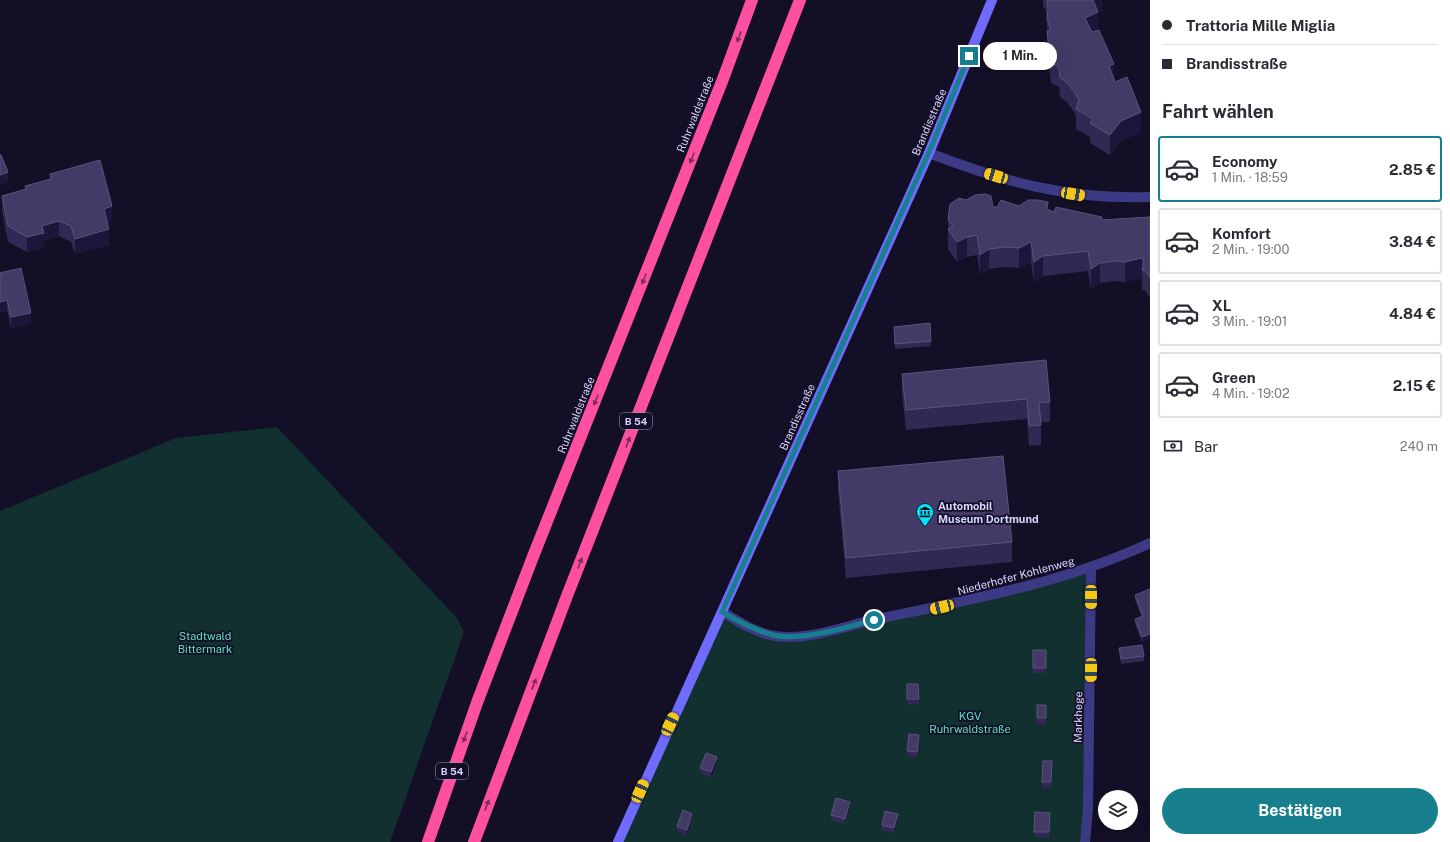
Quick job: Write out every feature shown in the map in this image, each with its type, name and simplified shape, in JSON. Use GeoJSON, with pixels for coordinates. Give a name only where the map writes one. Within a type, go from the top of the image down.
{"type":"FeatureCollection","features":[{"type":"Feature","properties":{"kind":"highway","name":"Ruhrwaldstraße"},"geometry":{"type":"LineString","coordinates":[[428,842],[489,671],[723,79],[752,0]]}},
{"type":"Feature","properties":{"kind":"highway","name":"B 54"},"geometry":{"type":"LineString","coordinates":[[474,842],[567,596],[800,0]]}},
{"type":"Feature","properties":{"kind":"street","name":"Brandisstraße"},"geometry":{"type":"LineString","coordinates":[[618,842],[929,152],[992,0]]}},
{"type":"Feature","properties":{"kind":"street"},"geometry":{"type":"LineString","coordinates":[[929,152],[968,168],[1036,188],[1085,196],[1119,198],[1150,197]]}},
{"type":"Feature","properties":{"kind":"street","name":"Niederhofer Kohlenweg"},"geometry":{"type":"LineString","coordinates":[[722,612],[743,625],[774,636],[796,636],[832,630],[1005,593],[1091,568],[1150,543]]}},
{"type":"Feature","properties":{"kind":"street","name":"Markhege"},"geometry":{"type":"LineString","coordinates":[[1085,842],[1088,809],[1091,568]]}},
{"type":"Feature","properties":{"kind":"green space","name":"Stadtwald Bittermark"},"geometry":{"type":"Polygon","coordinates":[[[277,427],[457,618],[464,632],[390,842],[0,842],[0,511],[176,438],[277,427]]]}},
{"type":"Feature","properties":{"kind":"green space","name":"KGV Ruhrwaldstraße"},"geometry":{"type":"Polygon","coordinates":[[[1091,568],[1085,842],[618,842],[723,612],[743,625],[796,636],[1091,568]]]}},
{"type":"Feature","properties":{"kind":"building"},"geometry":{"type":"Polygon","coordinates":[[[1047,0],[1093,0],[1098,12],[1085,18],[1092,32],[1099,30],[1114,64],[1109,66],[1115,82],[1127,77],[1141,112],[1121,121],[1110,135],[1090,123],[1093,119],[1076,109],[1079,100],[1067,82],[1060,78],[1059,67],[1051,63],[1047,31],[1051,30],[1047,19],[1047,0]]]}},
{"type":"Feature","properties":{"kind":"building"},"geometry":{"type":"Polygon","coordinates":[[[0,155],[8,172],[0,175],[0,155]]]}},
{"type":"Feature","properties":{"kind":"building"},"geometry":{"type":"Polygon","coordinates":[[[100,160],[112,206],[104,209],[109,229],[75,239],[71,226],[59,221],[42,226],[44,233],[27,237],[8,226],[2,196],[26,189],[25,186],[51,179],[50,174],[100,160]]]}},
{"type":"Feature","properties":{"kind":"building"},"geometry":{"type":"Polygon","coordinates":[[[985,194],[991,196],[993,207],[997,207],[1001,200],[1019,206],[1028,200],[1038,200],[1048,202],[1047,209],[1054,212],[1056,207],[1102,217],[1102,220],[1150,217],[1150,278],[1145,271],[1142,270],[1144,261],[1142,258],[1125,262],[1115,261],[1100,263],[1091,269],[1088,251],[1043,256],[1034,262],[1031,242],[1019,248],[1005,247],[989,249],[980,255],[977,235],[967,237],[957,242],[948,229],[953,226],[948,219],[950,204],[959,198],[966,200],[975,195],[985,194]]]}},
{"type":"Feature","properties":{"kind":"building"},"geometry":{"type":"Polygon","coordinates":[[[21,268],[31,313],[11,317],[7,300],[0,302],[0,273],[21,268]]]}},
{"type":"Feature","properties":{"kind":"building"},"geometry":{"type":"Polygon","coordinates":[[[930,323],[931,341],[895,344],[894,327],[930,323]]]}},
{"type":"Feature","properties":{"kind":"building"},"geometry":{"type":"Polygon","coordinates":[[[1046,360],[1050,402],[1039,403],[1041,425],[1029,426],[1027,399],[906,410],[902,374],[1046,360]]]}},
{"type":"Feature","properties":{"kind":"building","name":"Automobil Museum Dortmund"},"geometry":{"type":"Polygon","coordinates":[[[1003,456],[1012,542],[846,558],[838,471],[1003,456]]]}},
{"type":"Feature","properties":{"kind":"building"},"geometry":{"type":"Polygon","coordinates":[[[1150,589],[1150,634],[1142,637],[1135,619],[1143,616],[1135,595],[1150,589]]]}},
{"type":"Feature","properties":{"kind":"building"},"geometry":{"type":"Polygon","coordinates":[[[1142,645],[1144,656],[1121,659],[1119,648],[1142,645]]]}},
{"type":"Feature","properties":{"kind":"building"},"geometry":{"type":"Polygon","coordinates":[[[1033,650],[1046,650],[1046,668],[1033,668],[1033,650]]]}},
{"type":"Feature","properties":{"kind":"building"},"geometry":{"type":"Polygon","coordinates":[[[907,684],[918,684],[919,699],[907,699],[907,684]]]}},
{"type":"Feature","properties":{"kind":"building"},"geometry":{"type":"Polygon","coordinates":[[[1037,705],[1046,705],[1046,718],[1037,718],[1037,705]]]}},
{"type":"Feature","properties":{"kind":"building"},"geometry":{"type":"Polygon","coordinates":[[[909,734],[919,735],[917,752],[907,751],[909,734]]]}},
{"type":"Feature","properties":{"kind":"building"},"geometry":{"type":"Polygon","coordinates":[[[706,753],[717,757],[711,772],[700,768],[706,753]]]}},
{"type":"Feature","properties":{"kind":"building"},"geometry":{"type":"Polygon","coordinates":[[[1043,761],[1052,761],[1051,782],[1042,782],[1043,761]]]}},
{"type":"Feature","properties":{"kind":"building"},"geometry":{"type":"Polygon","coordinates":[[[836,798],[850,802],[845,819],[831,815],[836,798]]]}},
{"type":"Feature","properties":{"kind":"building"},"geometry":{"type":"Polygon","coordinates":[[[683,810],[692,814],[687,830],[677,826],[683,810]]]}},
{"type":"Feature","properties":{"kind":"building"},"geometry":{"type":"Polygon","coordinates":[[[885,811],[898,814],[894,828],[882,825],[885,811]]]}},
{"type":"Feature","properties":{"kind":"building"},"geometry":{"type":"Polygon","coordinates":[[[1035,812],[1050,813],[1049,832],[1034,832],[1035,812]]]}},
{"type":"Feature","properties":{"kind":"place","name":"Automobil Museum Dortmund"},"geometry":{"type":"Point","coordinates":[925,527]}},
{"type":"Feature","properties":{"kind":"route"},"geometry":{"type":"LineString","coordinates":[[874,620],[832,630],[796,636],[774,636],[743,625],[722,612],[882,260],[969,56]]}}]}
